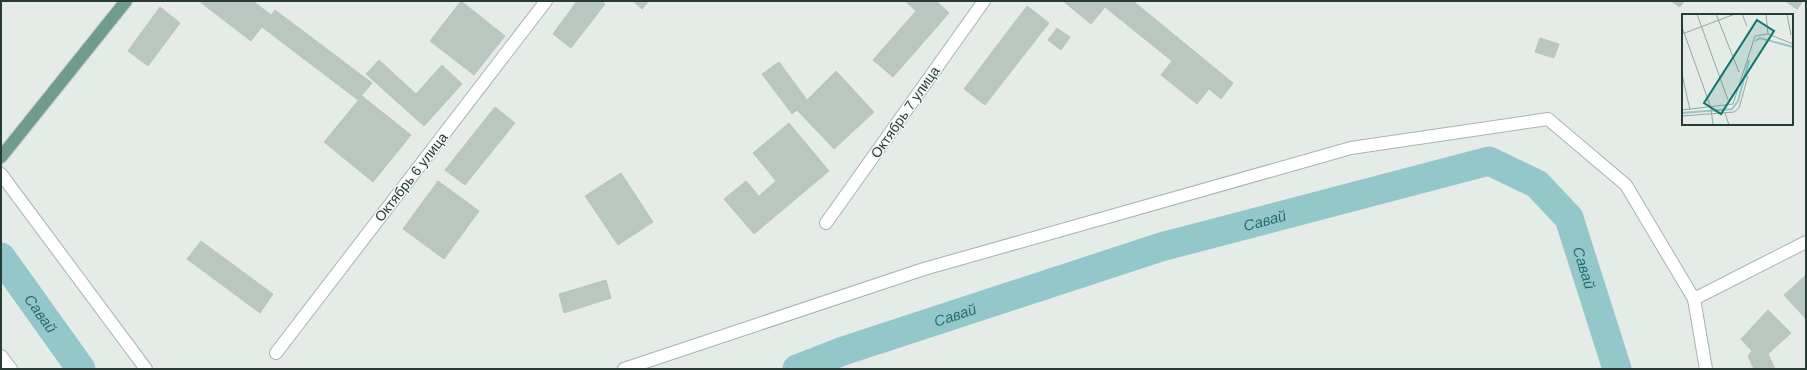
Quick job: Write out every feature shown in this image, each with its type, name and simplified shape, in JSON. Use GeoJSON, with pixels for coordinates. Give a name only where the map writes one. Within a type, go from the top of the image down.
{"type":"FeatureCollection","features":[{"type":"Feature","properties":{"kind":"main road"},"geometry":{"type":"LineString","coordinates":[[1,157],[126,1]]}},
{"type":"Feature","properties":{"kind":"street","name":"Октябрь 6 улица"},"geometry":{"type":"LineString","coordinates":[[276,353],[546,1]]}},
{"type":"Feature","properties":{"kind":"street","name":"Октябрь 7 улица"},"geometry":{"type":"LineString","coordinates":[[826,223],[984,1]]}},
{"type":"Feature","properties":{"kind":"street"},"geometry":{"type":"LineString","coordinates":[[624,369],[924,269],[1351,148],[1548,120],[1626,185],[1694,299],[1706,369]]}},
{"type":"Feature","properties":{"kind":"street"},"geometry":{"type":"LineString","coordinates":[[1,174],[146,369]]}},
{"type":"Feature","properties":{"kind":"street"},"geometry":{"type":"LineString","coordinates":[[1694,299],[1806,242]]}},
{"type":"Feature","properties":{"kind":"street"},"geometry":{"type":"LineString","coordinates":[[1,356],[11,369]]}},
{"type":"Feature","properties":{"kind":"building"},"geometry":{"type":"Polygon","coordinates":[[[199,1],[253,1],[271,15],[251,41],[199,1]]]}},
{"type":"Feature","properties":{"kind":"building"},"geometry":{"type":"Polygon","coordinates":[[[461,1],[505,36],[474,75],[430,41],[461,1]]]}},
{"type":"Feature","properties":{"kind":"building"},"geometry":{"type":"Polygon","coordinates":[[[577,1],[602,1],[605,4],[571,48],[553,34],[577,1]]]}},
{"type":"Feature","properties":{"kind":"building"},"geometry":{"type":"Polygon","coordinates":[[[633,1],[649,1],[642,9],[633,1]]]}},
{"type":"Feature","properties":{"kind":"building"},"geometry":{"type":"Polygon","coordinates":[[[905,1],[936,1],[949,13],[893,77],[873,60],[916,11],[905,1]]]}},
{"type":"Feature","properties":{"kind":"building"},"geometry":{"type":"Polygon","coordinates":[[[1063,1],[1133,1],[1233,83],[1221,99],[1209,89],[1197,104],[1161,75],[1172,61],[1105,7],[1091,24],[1063,1]]]}},
{"type":"Feature","properties":{"kind":"building"},"geometry":{"type":"Polygon","coordinates":[[[1671,1],[1684,1],[1680,7],[1671,1]]]}},
{"type":"Feature","properties":{"kind":"building"},"geometry":{"type":"Polygon","coordinates":[[[1785,1],[1803,1],[1797,9],[1785,1]]]}},
{"type":"Feature","properties":{"kind":"building"},"geometry":{"type":"Polygon","coordinates":[[[1027,6],[1049,23],[985,105],[964,89],[1027,6]]]}},
{"type":"Feature","properties":{"kind":"building"},"geometry":{"type":"Polygon","coordinates":[[[160,7],[180,23],[148,66],[128,51],[160,7]]]}},
{"type":"Feature","properties":{"kind":"building"},"geometry":{"type":"Polygon","coordinates":[[[275,10],[372,83],[358,100],[262,27],[275,10]]]}},
{"type":"Feature","properties":{"kind":"building"},"geometry":{"type":"Polygon","coordinates":[[[1057,28],[1070,37],[1061,50],[1048,40],[1057,28]]]}},
{"type":"Feature","properties":{"kind":"building"},"geometry":{"type":"Polygon","coordinates":[[[1540,38],[1559,44],[1554,58],[1535,52],[1540,38]]]}},
{"type":"Feature","properties":{"kind":"building"},"geometry":{"type":"Polygon","coordinates":[[[379,60],[416,94],[442,65],[462,84],[424,126],[366,74],[379,60]]]}},
{"type":"Feature","properties":{"kind":"building"},"geometry":{"type":"Polygon","coordinates":[[[779,62],[807,100],[836,71],[874,112],[834,149],[797,110],[792,114],[762,74],[779,62]]]}},
{"type":"Feature","properties":{"kind":"building"},"geometry":{"type":"Polygon","coordinates":[[[362,96],[411,135],[373,182],[324,142],[362,96]]]}},
{"type":"Feature","properties":{"kind":"building"},"geometry":{"type":"Polygon","coordinates":[[[495,107],[515,123],[465,185],[445,170],[495,107]]]}},
{"type":"Feature","properties":{"kind":"building"},"geometry":{"type":"Polygon","coordinates":[[[789,123],[829,171],[754,234],[724,199],[746,181],[759,196],[776,181],[753,153],[789,123]]]}},
{"type":"Feature","properties":{"kind":"building"},"geometry":{"type":"Polygon","coordinates":[[[621,173],[653,222],[618,245],[585,196],[621,173]]]}},
{"type":"Feature","properties":{"kind":"building"},"geometry":{"type":"Polygon","coordinates":[[[438,181],[479,211],[444,259],[403,229],[438,181]]]}},
{"type":"Feature","properties":{"kind":"building"},"geometry":{"type":"Polygon","coordinates":[[[201,241],[273,294],[260,313],[187,259],[201,241]]]}},
{"type":"Feature","properties":{"kind":"building"},"geometry":{"type":"Polygon","coordinates":[[[1806,275],[1806,319],[1784,295],[1806,275]]]}},
{"type":"Feature","properties":{"kind":"building"},"geometry":{"type":"Polygon","coordinates":[[[606,280],[611,298],[564,313],[559,294],[606,280]]]}},
{"type":"Feature","properties":{"kind":"building"},"geometry":{"type":"Polygon","coordinates":[[[1768,310],[1791,333],[1768,354],[1775,369],[1754,369],[1748,356],[1752,351],[1741,339],[1768,310]]]}},
{"type":"Feature","properties":{"kind":"waterway","name":"Савай"},"geometry":{"type":"LineString","coordinates":[[797,369],[843,351],[1161,247],[1489,161],[1537,184],[1569,218],[1617,369]]}},
{"type":"Feature","properties":{"kind":"waterway","name":"Савай"},"geometry":{"type":"LineString","coordinates":[[1,257],[81,369]]}}]}
